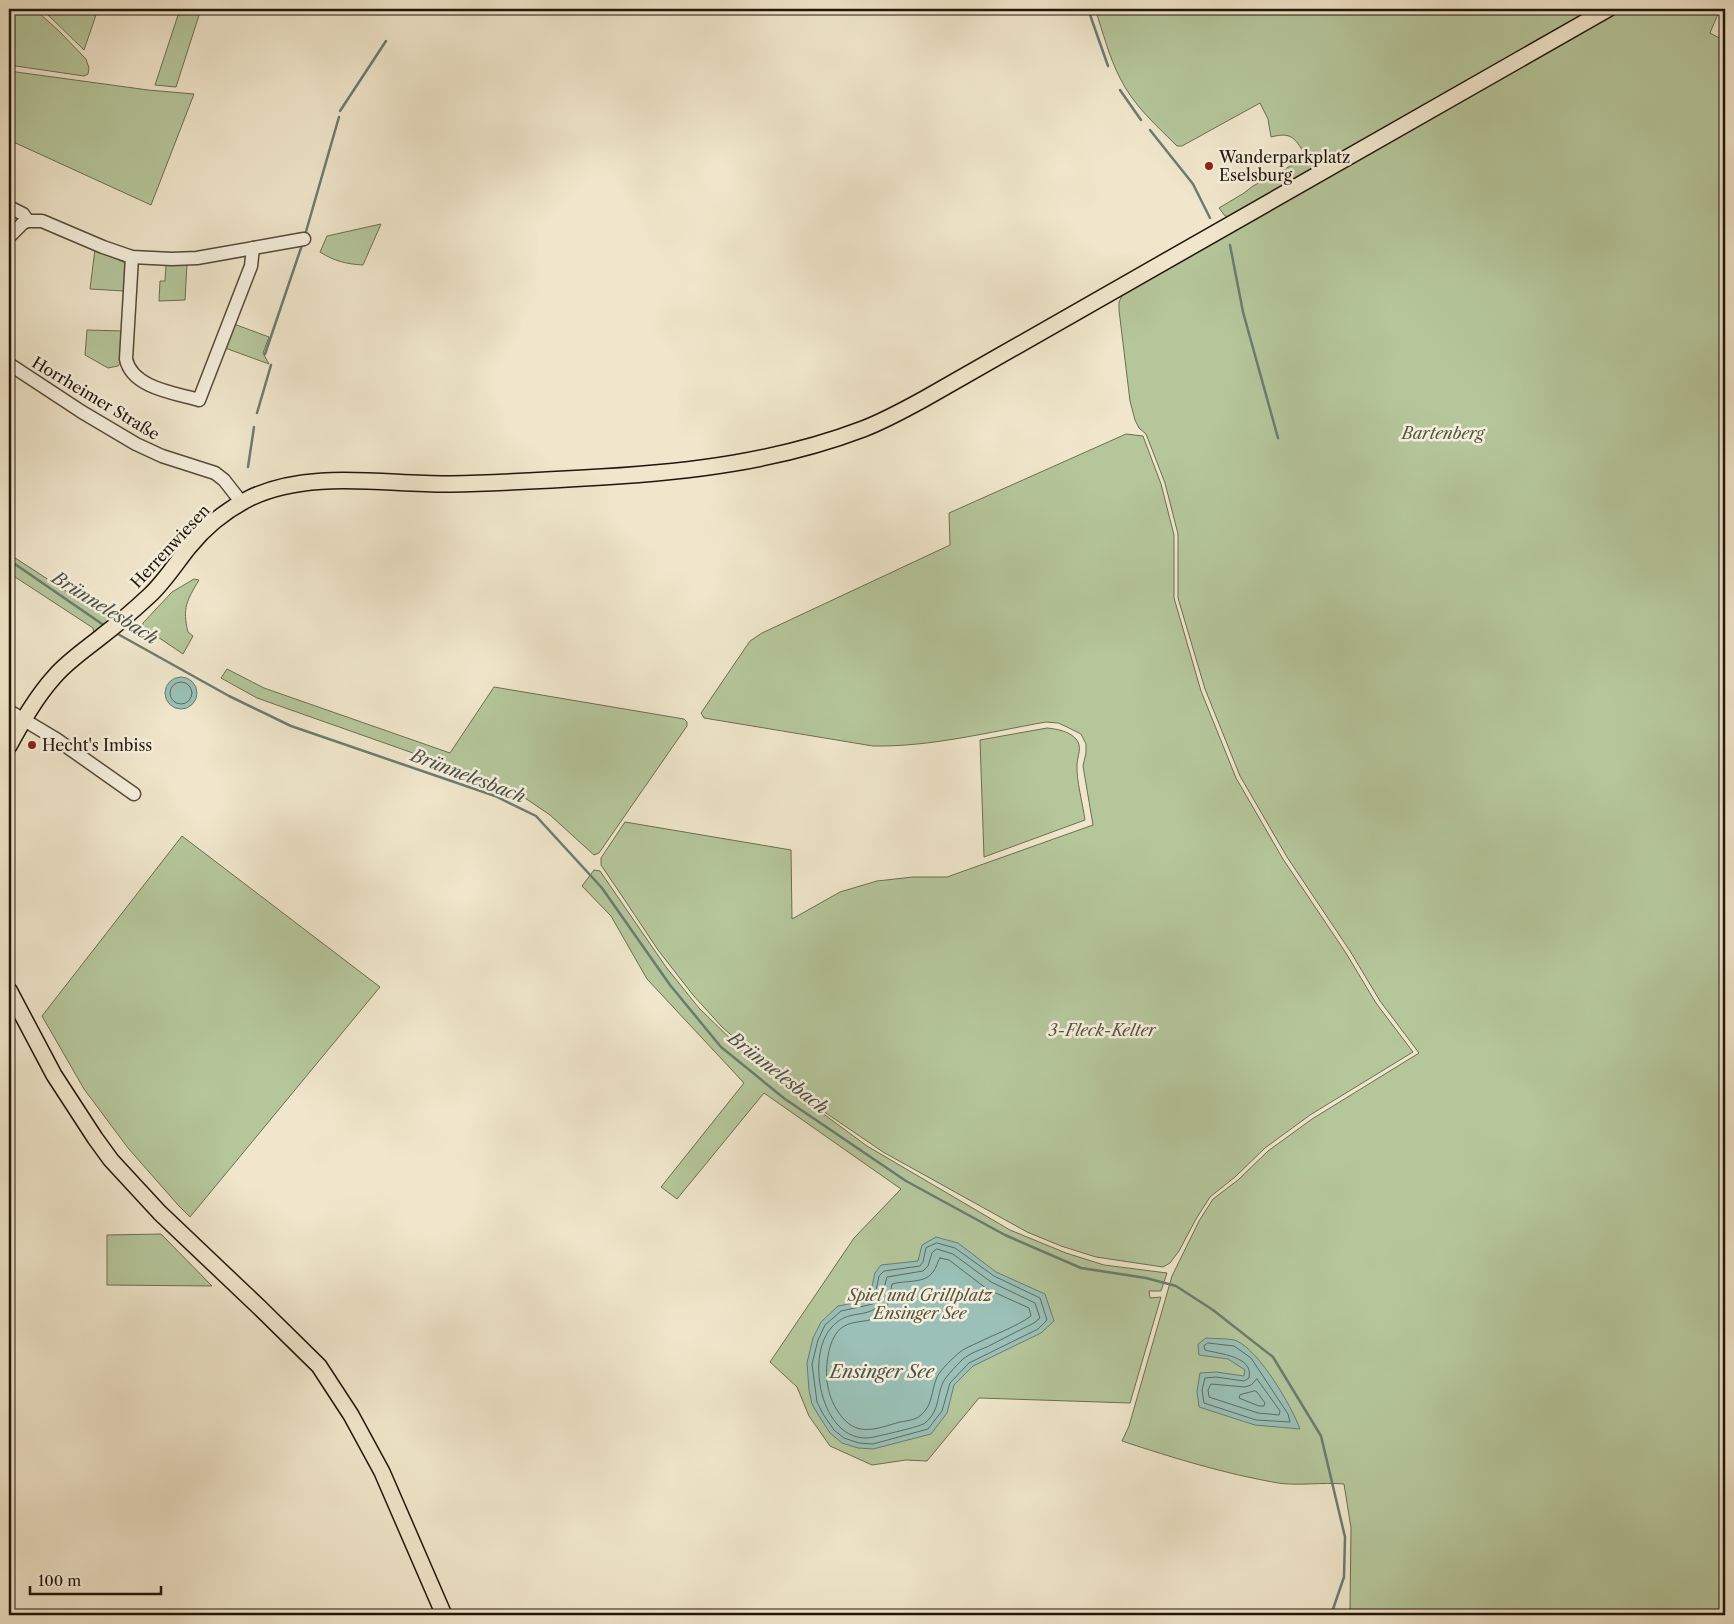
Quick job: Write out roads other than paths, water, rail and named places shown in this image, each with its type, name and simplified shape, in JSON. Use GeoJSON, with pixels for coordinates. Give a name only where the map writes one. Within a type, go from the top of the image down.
{"type":"FeatureCollection","features":[{"type":"Feature","properties":{"kind":"main road","name":"Herrenwiesen"},"geometry":{"type":"LineString","coordinates":[[9,746],[24,719],[56,675],[152,593],[207,527],[242,503],[276,488],[312,482],[474,483],[556,480],[702,469],[783,453],[863,429],[924,399],[1608,9]]}},
{"type":"Feature","properties":{"kind":"main road"},"geometry":{"type":"LineString","coordinates":[[9,990],[54,1075],[111,1160],[160,1213],[260,1307],[319,1366],[351,1414],[382,1472],[444,1615]]}},
{"type":"Feature","properties":{"kind":"street"},"geometry":{"type":"LineString","coordinates":[[9,207],[24,214],[28,221]]}},
{"type":"Feature","properties":{"kind":"street"},"geometry":{"type":"LineString","coordinates":[[9,237],[19,226],[28,221],[49,223],[103,247],[132,257],[184,259],[304,239]]}},
{"type":"Feature","properties":{"kind":"street"},"geometry":{"type":"LineString","coordinates":[[132,257],[126,358],[128,365],[132,372],[146,383],[199,400],[251,266],[253,248]]}},
{"type":"Feature","properties":{"kind":"street","name":"Horrheimer Straße"},"geometry":{"type":"LineString","coordinates":[[9,364],[96,421],[136,444],[162,456],[215,473],[224,480],[242,503]]}},
{"type":"Feature","properties":{"kind":"street"},"geometry":{"type":"LineString","coordinates":[[9,711],[79,754],[134,794]]}},
{"type":"Feature","properties":{"kind":"water"},"geometry":{"type":"Polygon","coordinates":[[[181,677],[192,682],[197,693],[192,704],[181,709],[170,704],[165,693],[170,682],[181,677]]]}},
{"type":"Feature","properties":{"kind":"water","name":"Ensinger See"},"geometry":{"type":"Polygon","coordinates":[[[936,1237],[958,1243],[996,1272],[1045,1294],[1054,1321],[1041,1333],[973,1366],[954,1385],[947,1413],[931,1434],[873,1449],[858,1448],[842,1443],[830,1433],[812,1404],[807,1363],[813,1338],[821,1322],[838,1306],[869,1300],[875,1273],[881,1265],[918,1261],[922,1245],[936,1237]]]}},
{"type":"Feature","properties":{"kind":"water"},"geometry":{"type":"Polygon","coordinates":[[[1206,1338],[1234,1340],[1246,1347],[1265,1367],[1274,1380],[1300,1429],[1255,1425],[1199,1407],[1197,1391],[1200,1373],[1216,1372],[1244,1376],[1245,1370],[1228,1359],[1199,1355],[1198,1344],[1206,1338]]]}},
{"type":"Feature","properties":{"kind":"waterway"},"geometry":{"type":"LineString","coordinates":[[1088,9],[1108,66]]}},
{"type":"Feature","properties":{"kind":"waterway"},"geometry":{"type":"LineString","coordinates":[[340,111],[386,41]]}},
{"type":"Feature","properties":{"kind":"waterway"},"geometry":{"type":"LineString","coordinates":[[1120,90],[1141,120]]}},
{"type":"Feature","properties":{"kind":"waterway"},"geometry":{"type":"LineString","coordinates":[[305,235],[339,117]]}},
{"type":"Feature","properties":{"kind":"waterway"},"geometry":{"type":"LineString","coordinates":[[1150,130],[1193,184],[1210,218]]}},
{"type":"Feature","properties":{"kind":"waterway"},"geometry":{"type":"LineString","coordinates":[[265,354],[302,245]]}},
{"type":"Feature","properties":{"kind":"waterway"},"geometry":{"type":"LineString","coordinates":[[1230,245],[1243,312],[1278,438]]}},
{"type":"Feature","properties":{"kind":"waterway"},"geometry":{"type":"LineString","coordinates":[[257,413],[271,365]]}},
{"type":"Feature","properties":{"kind":"waterway"},"geometry":{"type":"LineString","coordinates":[[248,467],[254,427]]}},
{"type":"Feature","properties":{"kind":"waterway","name":"Brünnelesbach"},"geometry":{"type":"LineString","coordinates":[[9,560],[105,626]]}},
{"type":"Feature","properties":{"kind":"waterway","name":"Brünnelesbach"},"geometry":{"type":"LineString","coordinates":[[116,633],[229,696],[291,726],[495,796],[536,816],[602,888],[670,985],[721,1047],[785,1099],[906,1181],[1005,1235],[1081,1268],[1146,1278],[1176,1286],[1213,1310],[1273,1357],[1321,1436],[1345,1537],[1344,1577],[1331,1615]]}},
{"type":"Feature","properties":{"kind":"place","name":"Wanderparkplatz Eselsburg"},"geometry":{"type":"Point","coordinates":[1209,166]}},
{"type":"Feature","properties":{"kind":"place","name":"Hecht's Imbiss"},"geometry":{"type":"Point","coordinates":[32,745]}},
{"type":"Feature","properties":{"kind":"park label","name":"Bartenberg"},"geometry":{"type":"Point","coordinates":[1443,433]}},
{"type":"Feature","properties":{"kind":"park label","name":"3-Fleck-Kelter"},"geometry":{"type":"Point","coordinates":[1102,1030]}},
{"type":"Feature","properties":{"kind":"park label","name":"Spiel und Grillplatz Ensinger See"},"geometry":{"type":"Point","coordinates":[920,1304]}}]}
